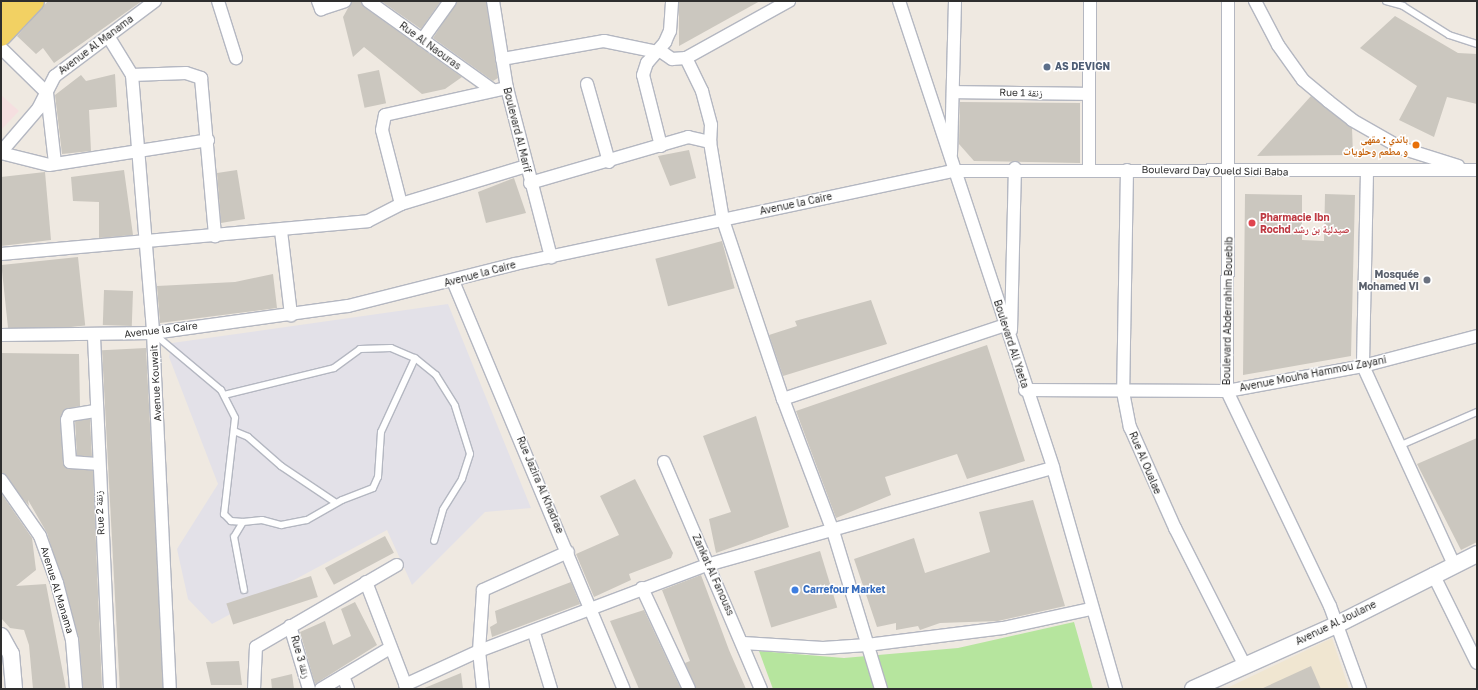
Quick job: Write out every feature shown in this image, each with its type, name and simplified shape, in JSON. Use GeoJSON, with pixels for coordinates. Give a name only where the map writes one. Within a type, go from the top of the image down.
{"type":"FeatureCollection","features":[{"type":"Feature","properties":{"kind":"main road"},"geometry":{"type":"LineString","coordinates":[[1,14],[13,1]]}},
{"type":"Feature","properties":{"kind":"main road"},"geometry":{"type":"LineString","coordinates":[[1,36],[34,1]]}},
{"type":"Feature","properties":{"kind":"street","name":"Avenue Al Manama"},"geometry":{"type":"LineString","coordinates":[[1,153],[28,123],[47,93],[55,76],[155,1]]}},
{"type":"Feature","properties":{"kind":"street"},"geometry":{"type":"LineString","coordinates":[[218,1],[236,58]]}},
{"type":"Feature","properties":{"kind":"street"},"geometry":{"type":"LineString","coordinates":[[319,5],[345,1]]}},
{"type":"Feature","properties":{"kind":"street","name":"Rue Al Naouras"},"geometry":{"type":"LineString","coordinates":[[368,1],[493,90]]}},
{"type":"Feature","properties":{"kind":"street"},"geometry":{"type":"LineString","coordinates":[[422,40],[450,1]]}},
{"type":"Feature","properties":{"kind":"street","name":"Boulevard Al Marif"},"geometry":{"type":"LineString","coordinates":[[493,1],[507,88],[530,183],[551,257]]}},
{"type":"Feature","properties":{"kind":"street"},"geometry":{"type":"LineString","coordinates":[[660,146],[642,76],[646,63],[658,51],[670,31],[672,1]]}},
{"type":"Feature","properties":{"kind":"street"},"geometry":{"type":"LineString","coordinates":[[502,59],[604,41],[658,51],[672,59],[686,58],[788,1]]}},
{"type":"Feature","properties":{"kind":"street","name":"Boulevard Ali Yaeta"},"geometry":{"type":"LineString","coordinates":[[899,1],[952,167],[1011,340],[1025,390],[1052,468],[1090,609],[1116,689]]}},
{"type":"Feature","properties":{"kind":"street"},"geometry":{"type":"LineString","coordinates":[[952,167],[955,1]]}},
{"type":"Feature","properties":{"kind":"street"},"geometry":{"type":"LineString","coordinates":[[1089,169],[1090,1]]}},
{"type":"Feature","properties":{"kind":"street","name":"Boulevard Abderrahim Bouebib"},"geometry":{"type":"LineString","coordinates":[[1228,1],[1230,170],[1227,391],[1338,624],[1360,689]]}},
{"type":"Feature","properties":{"kind":"street"},"geometry":{"type":"LineString","coordinates":[[1255,1],[1278,46],[1303,80],[1352,120],[1417,155],[1476,170]]}},
{"type":"Feature","properties":{"kind":"street","name":"Avenue Kouwait"},"geometry":{"type":"LineString","coordinates":[[108,36],[132,75],[136,150],[153,333],[170,689]]}},
{"type":"Feature","properties":{"kind":"street"},"geometry":{"type":"LineString","coordinates":[[1,48],[47,93],[55,163]]}},
{"type":"Feature","properties":{"kind":"street"},"geometry":{"type":"LineString","coordinates":[[686,58],[702,91],[711,125],[710,142],[723,220],[783,399],[833,531],[881,689]]}},
{"type":"Feature","properties":{"kind":"street"},"geometry":{"type":"LineString","coordinates":[[132,75],[186,73],[200,76],[208,140],[215,236]]}},
{"type":"Feature","properties":{"kind":"street"},"geometry":{"type":"LineString","coordinates":[[587,84],[609,162]]}},
{"type":"Feature","properties":{"kind":"street"},"geometry":{"type":"LineString","coordinates":[[401,204],[382,130],[385,115],[507,88]]}},
{"type":"Feature","properties":{"kind":"street","name":"Rue 1 زنقة"},"geometry":{"type":"LineString","coordinates":[[953,92],[1089,94]]}},
{"type":"Feature","properties":{"kind":"street"},"geometry":{"type":"LineString","coordinates":[[530,183],[609,162],[688,137],[710,142]]}},
{"type":"Feature","properties":{"kind":"street"},"geometry":{"type":"LineString","coordinates":[[1,153],[32,163],[55,163],[208,140]]}},
{"type":"Feature","properties":{"kind":"street"},"geometry":{"type":"LineString","coordinates":[[1,254],[145,238],[281,232],[368,221],[401,204],[526,166]]}},
{"type":"Feature","properties":{"kind":"street","name":"Boulevard Day Oueld Sidi Baba"},"geometry":{"type":"LineString","coordinates":[[952,167],[1367,172],[1476,170]]}},
{"type":"Feature","properties":{"kind":"street","name":"Avenue la Caire"},"geometry":{"type":"LineString","coordinates":[[1,335],[94,337],[153,333],[291,315],[378,301],[551,257],[723,220],[952,167]]}},
{"type":"Feature","properties":{"kind":"street"},"geometry":{"type":"LineString","coordinates":[[1011,340],[1015,168]]}},
{"type":"Feature","properties":{"kind":"street","name":"Rue Al Oualae"},"geometry":{"type":"LineString","coordinates":[[1127,170],[1124,392],[1130,427],[1141,459],[1244,664]]}},
{"type":"Feature","properties":{"kind":"street"},"geometry":{"type":"LineString","coordinates":[[1367,172],[1363,366],[1401,445],[1454,565]]}},
{"type":"Feature","properties":{"kind":"street"},"geometry":{"type":"LineString","coordinates":[[281,232],[291,315]]}},
{"type":"Feature","properties":{"kind":"street","name":"Rue Jazira Al Khadrae"},"geometry":{"type":"LineString","coordinates":[[453,281],[592,609],[624,689]]}},
{"type":"Feature","properties":{"kind":"street"},"geometry":{"type":"LineString","coordinates":[[783,399],[1006,325]]}},
{"type":"Feature","properties":{"kind":"street","name":"Avenue Mouha Hammou Zayani"},"geometry":{"type":"LineString","coordinates":[[1025,390],[1124,392],[1227,391],[1363,366],[1477,336]]}},
{"type":"Feature","properties":{"kind":"street","name":"Rue 2 زنقة"},"geometry":{"type":"LineString","coordinates":[[94,337],[97,464],[110,689]]}},
{"type":"Feature","properties":{"kind":"street"},"geometry":{"type":"LineString","coordinates":[[95,411],[69,414],[67,420],[70,462],[97,464]]}},
{"type":"Feature","properties":{"kind":"street","name":"Zankat Al Fanouss"},"geometry":{"type":"LineString","coordinates":[[664,462],[707,566],[743,643],[761,689]]}},
{"type":"Feature","properties":{"kind":"street"},"geometry":{"type":"LineString","coordinates":[[366,582],[406,687],[479,652],[534,633],[642,588],[707,566],[1052,468]]}},
{"type":"Feature","properties":{"kind":"street","name":"Avenue Al Manama"},"geometry":{"type":"LineString","coordinates":[[1,480],[40,536],[72,640],[76,689]]}},
{"type":"Feature","properties":{"kind":"street"},"geometry":{"type":"LineString","coordinates":[[483,689],[479,652],[483,590],[568,552]]}},
{"type":"Feature","properties":{"kind":"street","name":"Avenue Al Joulane"},"geometry":{"type":"LineString","coordinates":[[1192,689],[1244,664],[1338,624],[1433,574],[1477,554]]}},
{"type":"Feature","properties":{"kind":"street"},"geometry":{"type":"LineString","coordinates":[[254,689],[256,647],[397,565]]}},
{"type":"Feature","properties":{"kind":"street"},"geometry":{"type":"LineString","coordinates":[[1433,574],[1477,662]]}},
{"type":"Feature","properties":{"kind":"street"},"geometry":{"type":"LineString","coordinates":[[642,588],[688,689]]}},
{"type":"Feature","properties":{"kind":"street"},"geometry":{"type":"LineString","coordinates":[[743,643],[823,648],[867,645],[1003,628],[1090,609]]}},
{"type":"Feature","properties":{"kind":"street","name":"Rue 3 زنقة"},"geometry":{"type":"LineString","coordinates":[[290,626],[309,689]]}},
{"type":"Feature","properties":{"kind":"street"},"geometry":{"type":"LineString","coordinates":[[534,633],[551,689]]}},
{"type":"Feature","properties":{"kind":"street"},"geometry":{"type":"LineString","coordinates":[[1,636],[11,654],[14,689]]}},
{"type":"Feature","properties":{"kind":"street"},"geometry":{"type":"LineString","coordinates":[[321,689],[390,648]]}},
{"type":"Feature","properties":{"kind":"street"},"geometry":{"type":"LineString","coordinates":[[343,676],[348,689]]}},
{"type":"Feature","properties":{"kind":"lane"},"geometry":{"type":"LineString","coordinates":[[1386,1],[1403,6],[1449,34],[1477,44]]}},
{"type":"Feature","properties":{"kind":"lane"},"geometry":{"type":"LineString","coordinates":[[153,333],[224,395],[235,418],[224,514],[231,521],[243,522],[262,520],[280,525],[307,520],[336,503],[376,484],[381,432],[415,358]]}},
{"type":"Feature","properties":{"kind":"lane"},"geometry":{"type":"LineString","coordinates":[[224,395],[334,368],[360,349],[391,348],[415,358],[436,375],[456,406],[470,454],[462,479],[443,510],[434,541]]}},
{"type":"Feature","properties":{"kind":"lane"},"geometry":{"type":"LineString","coordinates":[[1401,445],[1477,412]]}},
{"type":"Feature","properties":{"kind":"lane"},"geometry":{"type":"LineString","coordinates":[[234,431],[248,437],[280,466],[336,503]]}},
{"type":"Feature","properties":{"kind":"lane"},"geometry":{"type":"LineString","coordinates":[[243,522],[234,537],[244,590]]}},
{"type":"Feature","properties":{"kind":"shaded area"},"geometry":{"type":"Polygon","coordinates":[[[1,95],[19,111],[1,130],[1,95]]]}},
{"type":"Feature","properties":{"kind":"shaded area"},"geometry":{"type":"Polygon","coordinates":[[[448,304],[531,508],[485,512],[412,585],[387,530],[212,624],[188,599],[177,549],[218,484],[169,357],[172,343],[448,304]]]}},
{"type":"Feature","properties":{"kind":"shaded area"},"geometry":{"type":"Polygon","coordinates":[[[1332,638],[1349,689],[1225,689],[1332,638]]]}},
{"type":"Feature","properties":{"kind":"green space"},"geometry":{"type":"Polygon","coordinates":[[[1074,622],[1093,689],[773,689],[759,651],[844,658],[958,648],[1074,622]]]}},
{"type":"Feature","properties":{"kind":"building"},"geometry":{"type":"Polygon","coordinates":[[[48,1],[142,1],[54,63],[43,48],[36,54],[17,36],[48,1]]]}},
{"type":"Feature","properties":{"kind":"building"},"geometry":{"type":"Polygon","coordinates":[[[352,1],[361,1],[364,7],[462,77],[445,89],[422,94],[364,47],[353,57],[343,17],[352,1]]]}},
{"type":"Feature","properties":{"kind":"building"},"geometry":{"type":"Polygon","coordinates":[[[381,1],[441,1],[421,29],[381,1]]]}},
{"type":"Feature","properties":{"kind":"building"},"geometry":{"type":"Polygon","coordinates":[[[457,1],[486,1],[498,78],[493,81],[433,38],[457,1]]]}},
{"type":"Feature","properties":{"kind":"building"},"geometry":{"type":"Polygon","coordinates":[[[679,1],[760,1],[679,46],[679,1]]]}},
{"type":"Feature","properties":{"kind":"building"},"geometry":{"type":"Polygon","coordinates":[[[1395,16],[1458,53],[1477,54],[1477,104],[1447,97],[1434,137],[1399,120],[1417,86],[1360,48],[1395,16]]]}},
{"type":"Feature","properties":{"kind":"building"},"geometry":{"type":"Polygon","coordinates":[[[379,70],[386,103],[365,108],[357,75],[379,70]]]}},
{"type":"Feature","properties":{"kind":"building"},"geometry":{"type":"Polygon","coordinates":[[[115,74],[117,107],[89,110],[91,151],[62,154],[55,95],[81,75],[86,81],[115,74]]]}},
{"type":"Feature","properties":{"kind":"building"},"geometry":{"type":"Polygon","coordinates":[[[1311,96],[1352,128],[1353,155],[1257,156],[1311,96]]]}},
{"type":"Feature","properties":{"kind":"building"},"geometry":{"type":"Polygon","coordinates":[[[960,102],[1080,103],[1080,163],[974,161],[959,144],[960,102]]]}},
{"type":"Feature","properties":{"kind":"building"},"geometry":{"type":"Polygon","coordinates":[[[689,150],[696,178],[670,186],[658,156],[689,150]]]}},
{"type":"Feature","properties":{"kind":"building"},"geometry":{"type":"Polygon","coordinates":[[[124,170],[133,235],[99,238],[99,202],[73,201],[71,177],[124,170]]]}},
{"type":"Feature","properties":{"kind":"building"},"geometry":{"type":"Polygon","coordinates":[[[237,170],[245,219],[221,223],[217,173],[237,170]]]}},
{"type":"Feature","properties":{"kind":"building"},"geometry":{"type":"Polygon","coordinates":[[[45,172],[51,240],[1,246],[1,177],[45,172]]]}},
{"type":"Feature","properties":{"kind":"building"},"geometry":{"type":"Polygon","coordinates":[[[514,178],[526,213],[486,223],[478,192],[514,178]]]}},
{"type":"Feature","properties":{"kind":"building"},"geometry":{"type":"Polygon","coordinates":[[[1245,194],[1302,195],[1302,240],[1324,241],[1325,194],[1355,195],[1351,356],[1243,375],[1245,194]]]}},
{"type":"Feature","properties":{"kind":"building"},"geometry":{"type":"Polygon","coordinates":[[[722,241],[735,288],[668,306],[655,259],[722,241]]]}},
{"type":"Feature","properties":{"kind":"building"},"geometry":{"type":"Polygon","coordinates":[[[78,257],[85,326],[9,334],[1,265],[78,257]]]}},
{"type":"Feature","properties":{"kind":"building"},"geometry":{"type":"Polygon","coordinates":[[[273,274],[277,308],[160,323],[157,286],[235,282],[273,274]]]}},
{"type":"Feature","properties":{"kind":"building"},"geometry":{"type":"Polygon","coordinates":[[[104,290],[133,291],[132,326],[103,325],[104,290]]]}},
{"type":"Feature","properties":{"kind":"building"},"geometry":{"type":"Polygon","coordinates":[[[871,300],[887,344],[783,376],[769,335],[797,326],[795,321],[871,300]]]}},
{"type":"Feature","properties":{"kind":"building"},"geometry":{"type":"Polygon","coordinates":[[[987,345],[1025,461],[967,479],[957,454],[885,477],[891,495],[836,518],[796,411],[987,345]]]}},
{"type":"Feature","properties":{"kind":"building"},"geometry":{"type":"Polygon","coordinates":[[[146,348],[164,689],[120,689],[102,350],[146,348]]]}},
{"type":"Feature","properties":{"kind":"building"},"geometry":{"type":"Polygon","coordinates":[[[1,353],[79,354],[80,406],[65,409],[60,421],[64,466],[93,471],[102,689],[83,689],[79,638],[47,533],[28,500],[29,506],[1,473],[1,353]]]}},
{"type":"Feature","properties":{"kind":"building"},"geometry":{"type":"Polygon","coordinates":[[[756,416],[789,527],[716,553],[709,519],[731,512],[703,436],[756,416]]]}},
{"type":"Feature","properties":{"kind":"building"},"geometry":{"type":"Polygon","coordinates":[[[90,419],[92,456],[77,457],[75,420],[90,419]]]}},
{"type":"Feature","properties":{"kind":"building"},"geometry":{"type":"Polygon","coordinates":[[[1477,438],[1477,542],[1461,550],[1417,464],[1477,438]]]}},
{"type":"Feature","properties":{"kind":"building"},"geometry":{"type":"Polygon","coordinates":[[[635,479],[673,553],[671,558],[629,574],[631,580],[594,597],[576,554],[619,535],[600,496],[635,479]]]}},
{"type":"Feature","properties":{"kind":"building"},"geometry":{"type":"Polygon","coordinates":[[[1,493],[32,538],[36,570],[16,586],[46,584],[66,689],[33,689],[29,645],[24,630],[10,628],[1,618],[1,493]]]}},
{"type":"Feature","properties":{"kind":"building"},"geometry":{"type":"Polygon","coordinates":[[[1033,500],[1065,606],[998,621],[940,623],[920,630],[918,626],[896,630],[896,623],[877,627],[854,559],[914,538],[925,573],[990,552],[979,512],[1033,500]]]}},
{"type":"Feature","properties":{"kind":"building"},"geometry":{"type":"Polygon","coordinates":[[[385,536],[394,553],[334,585],[325,568],[385,536]]]}},
{"type":"Feature","properties":{"kind":"building","name":"Carrefour Market"},"geometry":{"type":"Polygon","coordinates":[[[820,551],[837,607],[771,628],[754,571],[820,551]]]}},
{"type":"Feature","properties":{"kind":"building"},"geometry":{"type":"Polygon","coordinates":[[[701,575],[729,650],[746,689],[696,689],[685,663],[690,661],[662,590],[701,575]]]}},
{"type":"Feature","properties":{"kind":"building"},"geometry":{"type":"Polygon","coordinates":[[[311,576],[318,597],[233,624],[226,604],[311,576]]]}},
{"type":"Feature","properties":{"kind":"building"},"geometry":{"type":"Polygon","coordinates":[[[571,582],[580,604],[492,637],[490,627],[497,623],[495,611],[571,582]]]}},
{"type":"Feature","properties":{"kind":"building"},"geometry":{"type":"Polygon","coordinates":[[[355,602],[377,645],[315,684],[300,632],[325,621],[333,645],[351,636],[341,609],[355,602]]]}},
{"type":"Feature","properties":{"kind":"building"},"geometry":{"type":"Polygon","coordinates":[[[644,610],[681,689],[639,689],[610,621],[644,610]]]}},
{"type":"Feature","properties":{"kind":"building"},"geometry":{"type":"Polygon","coordinates":[[[239,661],[242,685],[211,685],[206,662],[239,661]]]}},
{"type":"Feature","properties":{"kind":"building"},"geometry":{"type":"Polygon","coordinates":[[[1311,666],[1321,689],[1261,689],[1311,666]]]}},
{"type":"Feature","properties":{"kind":"building"},"geometry":{"type":"Polygon","coordinates":[[[461,673],[463,689],[422,689],[461,673]]]}},
{"type":"Feature","properties":{"kind":"building"},"geometry":{"type":"Polygon","coordinates":[[[292,674],[294,689],[272,689],[271,679],[292,674]]]}},
{"type":"Feature","properties":{"kind":"place","name":"AS DEVIGN"},"geometry":{"type":"Point","coordinates":[1047,67]}},
{"type":"Feature","properties":{"kind":"place","name":"باندي : مقهى و مطعم وحلويات"},"geometry":{"type":"Point","coordinates":[1416,145]}},
{"type":"Feature","properties":{"kind":"place","name":"Pharmacie Ibn Rochd صيدلية بن رشد"},"geometry":{"type":"Point","coordinates":[1252,223]}},
{"type":"Feature","properties":{"kind":"place","name":"Mosquée Mohamed VI"},"geometry":{"type":"Point","coordinates":[1427,280]}},
{"type":"Feature","properties":{"kind":"place","name":"Carrefour Market"},"geometry":{"type":"Point","coordinates":[795,590]}}]}
